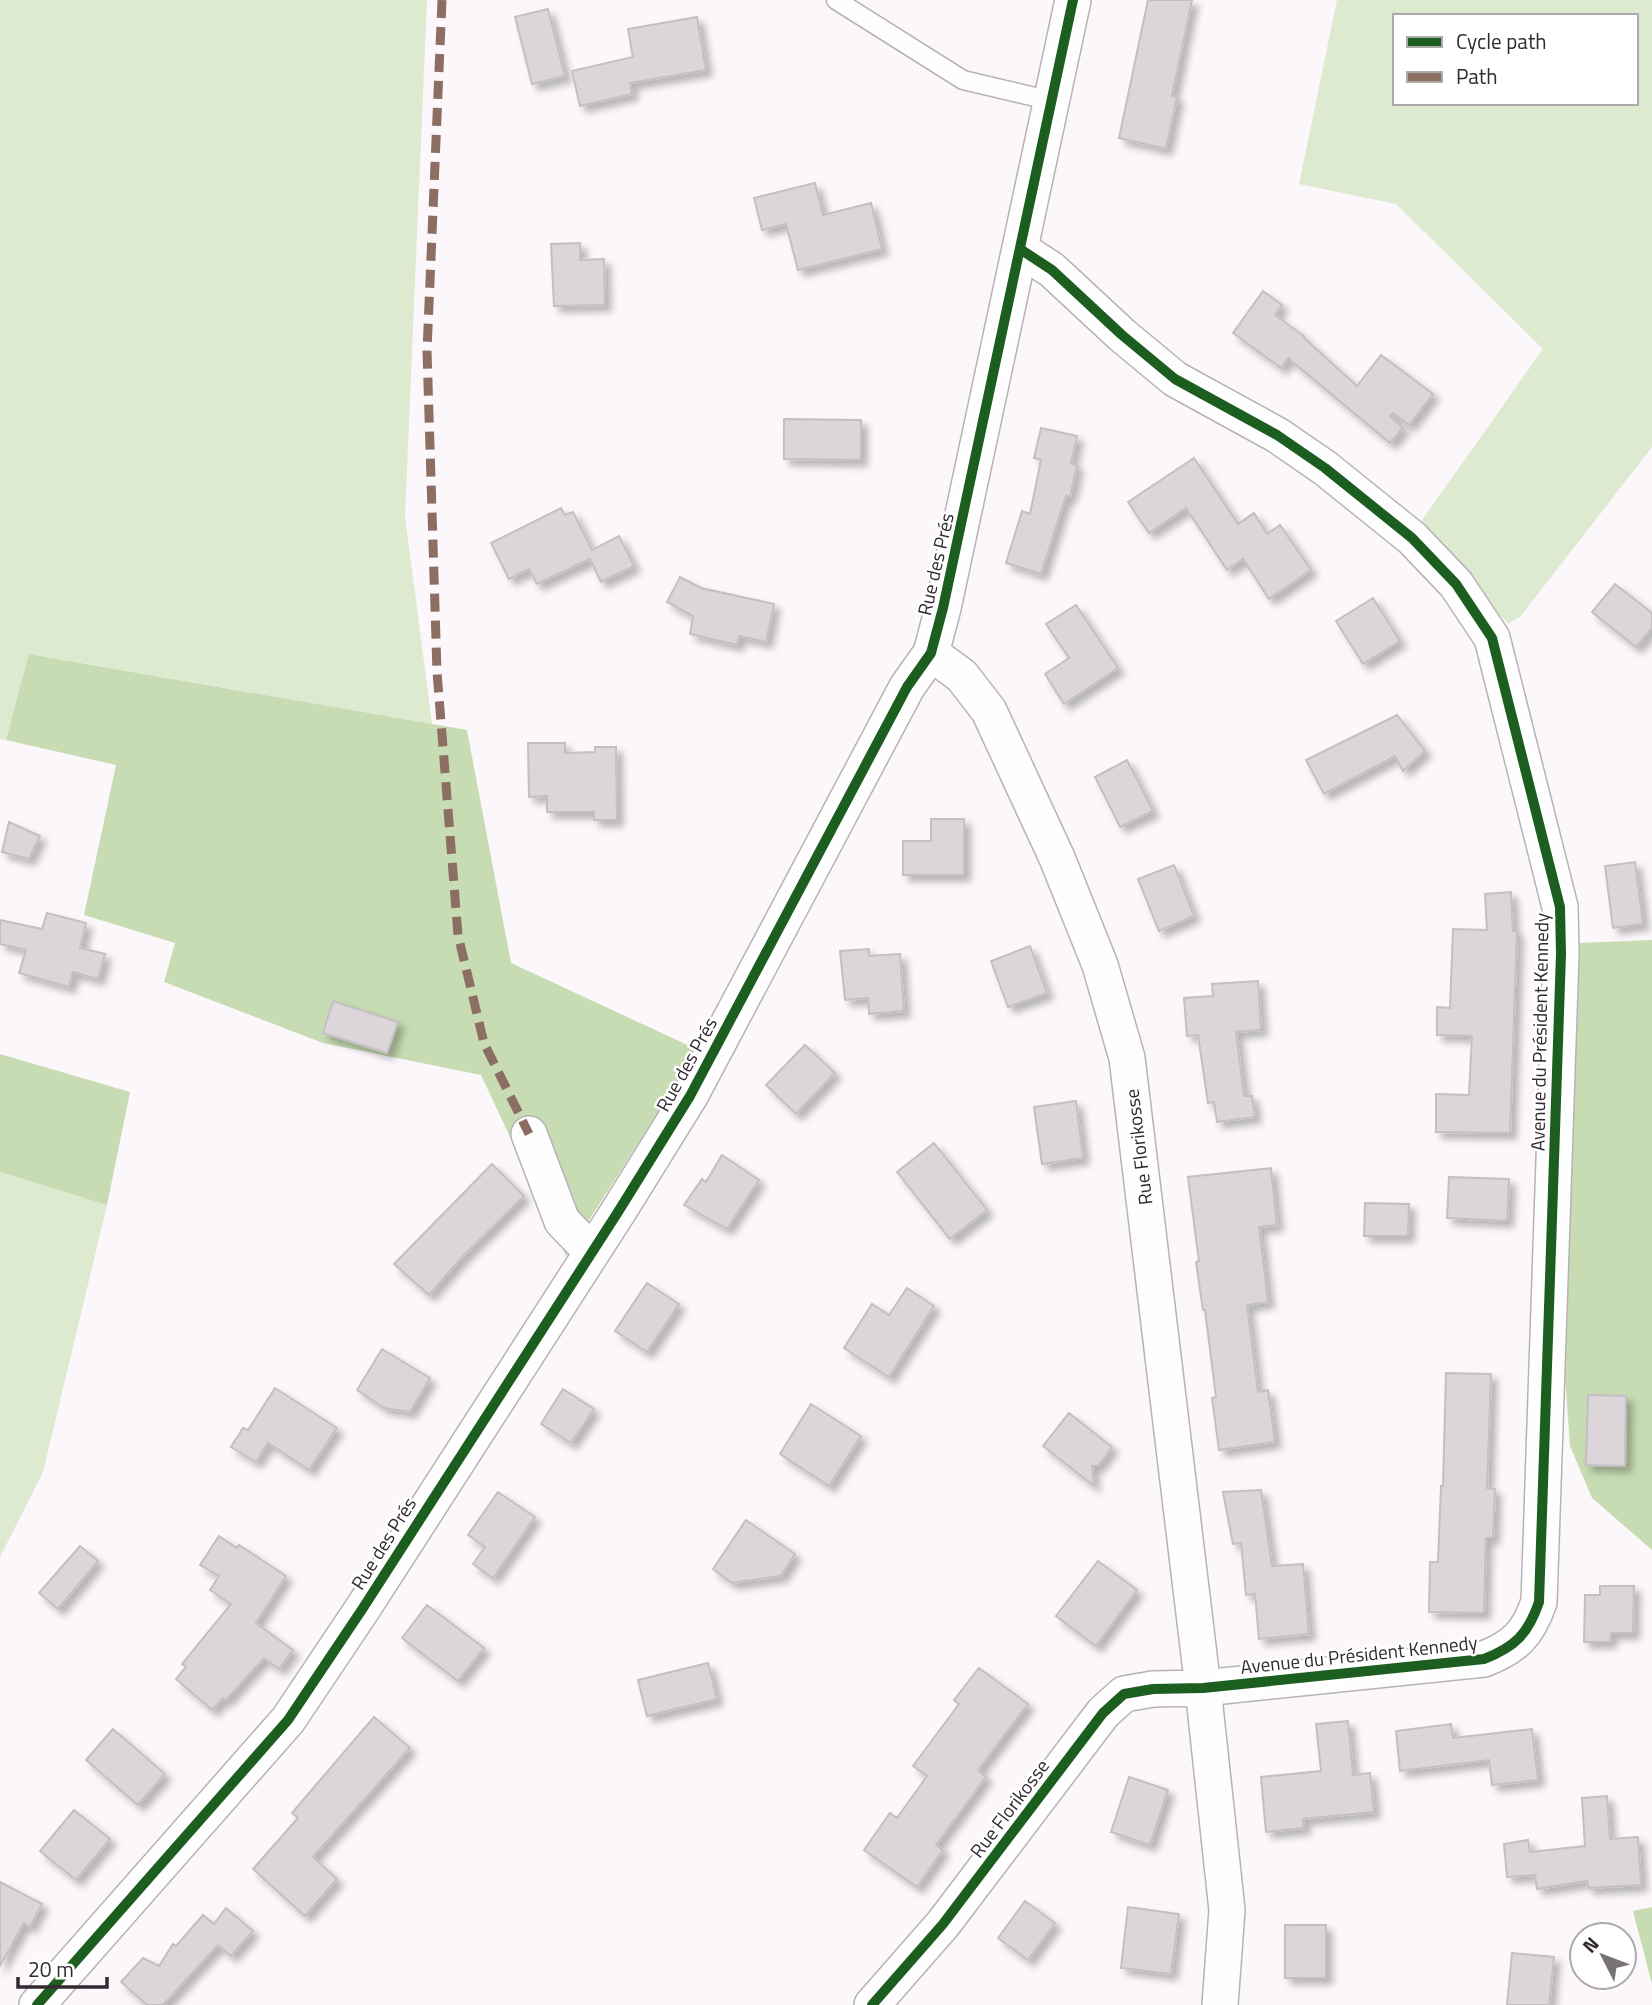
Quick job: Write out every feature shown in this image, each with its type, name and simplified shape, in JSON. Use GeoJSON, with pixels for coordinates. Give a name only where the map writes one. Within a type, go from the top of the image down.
{"type":"FeatureCollection","features":[{"type":"Feature","properties":{"kind":"street","name":"Rue des Prés"},"geometry":{"type":"LineString","coordinates":[[37,2005],[288,1720],[592,1252],[690,1096],[907,687],[931,653],[960,538],[1073,0]]}},
{"type":"Feature","properties":{"kind":"street","name":"Avenue du Président Kennedy"},"geometry":{"type":"LineString","coordinates":[[1020,249],[1052,270],[1122,335],[1175,379],[1277,435],[1325,468],[1412,538],[1457,584],[1492,638],[1560,907],[1561,954],[1539,1602],[1533,1620],[1518,1641],[1484,1659],[1203,1688]]}},
{"type":"Feature","properties":{"kind":"street","name":"Rue Florikosse"},"geometry":{"type":"LineString","coordinates":[[931,653],[962,676],[989,711],[1057,858],[1086,929],[1100,965],[1127,1058],[1227,1910],[1220,2005]]}},
{"type":"Feature","properties":{"kind":"street"},"geometry":{"type":"LineString","coordinates":[[529,1134],[562,1221],[592,1252]]}},
{"type":"Feature","properties":{"kind":"street","name":"Rue Florikosse"},"geometry":{"type":"LineString","coordinates":[[872,2005],[943,1924],[1103,1713],[1124,1695],[1153,1689],[1203,1688]]}},
{"type":"Feature","properties":{"kind":"lane"},"geometry":{"type":"LineString","coordinates":[[836,0],[963,80],[1052,101]]}},
{"type":"Feature","properties":{"kind":"green space"},"geometry":{"type":"Polygon","coordinates":[[[0,0],[427,0],[405,516],[432,724],[30,654],[6,740],[0,739],[0,0]]]}},
{"type":"Feature","properties":{"kind":"green space"},"geometry":{"type":"Polygon","coordinates":[[[1337,0],[1652,0],[1652,447],[1520,617],[1508,624],[1474,586],[1415,530],[1543,349],[1396,204],[1299,184],[1337,0]]]}},
{"type":"Feature","properties":{"kind":"green space"},"geometry":{"type":"Polygon","coordinates":[[[29,654],[467,730],[511,963],[694,1048],[668,1097],[566,1256],[481,1075],[323,1043],[164,982],[175,943],[84,915],[116,765],[6,740],[29,654]]]}},
{"type":"Feature","properties":{"kind":"green space"},"geometry":{"type":"Polygon","coordinates":[[[1652,940],[1652,1550],[1592,1498],[1570,1446],[1561,1280],[1578,943],[1652,940]]]}},
{"type":"Feature","properties":{"kind":"green space"},"geometry":{"type":"Polygon","coordinates":[[[0,1054],[130,1092],[107,1205],[0,1172],[0,1054]]]}},
{"type":"Feature","properties":{"kind":"green space"},"geometry":{"type":"Polygon","coordinates":[[[0,1172],[107,1205],[43,1472],[0,1557],[0,1172]]]}},
{"type":"Feature","properties":{"kind":"green space"},"geometry":{"type":"Polygon","coordinates":[[[1652,1907],[1652,1984],[1638,1921],[1636,1921],[1633,1911],[1652,1907]]]}},
{"type":"Feature","properties":{"kind":"building"},"geometry":{"type":"Polygon","coordinates":[[[1148,0],[1192,0],[1172,96],[1177,97],[1166,149],[1119,138],[1148,0]]]}},
{"type":"Feature","properties":{"kind":"building"},"geometry":{"type":"Polygon","coordinates":[[[548,9],[565,76],[532,84],[515,17],[548,9]]]}},
{"type":"Feature","properties":{"kind":"building"},"geometry":{"type":"Polygon","coordinates":[[[697,17],[706,70],[630,83],[632,94],[580,106],[572,71],[633,57],[628,29],[697,17]]]}},
{"type":"Feature","properties":{"kind":"building"},"geometry":{"type":"Polygon","coordinates":[[[815,183],[823,215],[871,203],[882,249],[798,270],[786,224],[762,230],[754,198],[815,183]]]}},
{"type":"Feature","properties":{"kind":"building"},"geometry":{"type":"Polygon","coordinates":[[[580,243],[580,260],[604,259],[605,305],[554,306],[551,244],[580,243]]]}},
{"type":"Feature","properties":{"kind":"building"},"geometry":{"type":"Polygon","coordinates":[[[1263,291],[1282,305],[1275,315],[1304,336],[1357,386],[1381,355],[1433,394],[1409,425],[1393,413],[1390,416],[1403,428],[1390,443],[1288,358],[1281,368],[1233,333],[1263,291]]]}},
{"type":"Feature","properties":{"kind":"building"},"geometry":{"type":"Polygon","coordinates":[[[784,419],[861,420],[861,460],[784,459],[784,419]]]}},
{"type":"Feature","properties":{"kind":"building"},"geometry":{"type":"Polygon","coordinates":[[[1041,428],[1077,436],[1071,463],[1077,465],[1070,497],[1066,496],[1041,574],[1006,563],[1022,511],[1030,514],[1041,460],[1034,458],[1041,428]]]}},
{"type":"Feature","properties":{"kind":"building"},"geometry":{"type":"Polygon","coordinates":[[[1194,458],[1238,524],[1254,513],[1267,534],[1280,525],[1311,570],[1269,599],[1243,559],[1227,570],[1186,508],[1149,533],[1128,502],[1194,458]]]}},
{"type":"Feature","properties":{"kind":"building"},"geometry":{"type":"Polygon","coordinates":[[[561,508],[565,515],[573,512],[592,550],[619,536],[634,566],[601,582],[590,559],[537,584],[529,569],[509,579],[491,543],[561,508]]]}},
{"type":"Feature","properties":{"kind":"building"},"geometry":{"type":"Polygon","coordinates":[[[680,577],[701,588],[774,604],[766,642],[739,636],[737,645],[690,634],[693,616],[667,602],[680,577]]]}},
{"type":"Feature","properties":{"kind":"building"},"geometry":{"type":"Polygon","coordinates":[[[1615,584],[1652,613],[1652,628],[1636,647],[1592,612],[1615,584]]]}},
{"type":"Feature","properties":{"kind":"building"},"geometry":{"type":"Polygon","coordinates":[[[1373,598],[1400,641],[1363,664],[1336,621],[1373,598]]]}},
{"type":"Feature","properties":{"kind":"building"},"geometry":{"type":"Polygon","coordinates":[[[1076,605],[1118,668],[1064,704],[1045,674],[1069,658],[1046,624],[1076,605]]]}},
{"type":"Feature","properties":{"kind":"building"},"geometry":{"type":"Polygon","coordinates":[[[1397,715],[1425,751],[1403,771],[1395,756],[1324,794],[1306,760],[1397,715]]]}},
{"type":"Feature","properties":{"kind":"building"},"geometry":{"type":"Polygon","coordinates":[[[528,743],[565,743],[565,753],[595,752],[595,747],[616,747],[617,820],[594,820],[594,812],[547,812],[547,796],[529,797],[528,743]]]}},
{"type":"Feature","properties":{"kind":"building"},"geometry":{"type":"Polygon","coordinates":[[[1127,760],[1153,811],[1120,827],[1095,777],[1127,760]]]}},
{"type":"Feature","properties":{"kind":"building"},"geometry":{"type":"Polygon","coordinates":[[[931,819],[964,819],[964,875],[903,875],[903,841],[931,841],[931,819]]]}},
{"type":"Feature","properties":{"kind":"building"},"geometry":{"type":"Polygon","coordinates":[[[9,822],[40,836],[29,859],[2,852],[9,822]]]}},
{"type":"Feature","properties":{"kind":"building"},"geometry":{"type":"Polygon","coordinates":[[[1635,862],[1643,924],[1613,928],[1605,866],[1635,862]]]}},
{"type":"Feature","properties":{"kind":"building"},"geometry":{"type":"Polygon","coordinates":[[[1174,865],[1194,916],[1159,931],[1138,879],[1174,865]]]}},
{"type":"Feature","properties":{"kind":"building"},"geometry":{"type":"Polygon","coordinates":[[[1511,892],[1513,931],[1517,931],[1510,1133],[1436,1132],[1436,1094],[1469,1095],[1472,1036],[1437,1035],[1437,1007],[1450,1008],[1453,929],[1487,930],[1485,894],[1511,892]]]}},
{"type":"Feature","properties":{"kind":"building"},"geometry":{"type":"Polygon","coordinates":[[[47,913],[86,923],[80,948],[105,954],[98,979],[73,972],[69,987],[19,973],[26,950],[0,944],[0,920],[42,929],[47,913]]]}},
{"type":"Feature","properties":{"kind":"building"},"geometry":{"type":"Polygon","coordinates":[[[1030,946],[1047,993],[1008,1007],[991,961],[1030,946]]]}},
{"type":"Feature","properties":{"kind":"building"},"geometry":{"type":"Polygon","coordinates":[[[869,949],[869,956],[900,954],[904,1011],[869,1014],[868,998],[845,1000],[840,951],[869,949]]]}},
{"type":"Feature","properties":{"kind":"building"},"geometry":{"type":"Polygon","coordinates":[[[1258,981],[1261,1030],[1236,1032],[1244,1096],[1252,1096],[1255,1117],[1217,1122],[1214,1102],[1208,1103],[1198,1035],[1187,1036],[1184,998],[1213,996],[1212,984],[1258,981]]]}},
{"type":"Feature","properties":{"kind":"building"},"geometry":{"type":"Polygon","coordinates":[[[333,1001],[398,1022],[387,1053],[323,1033],[333,1001]]]}},
{"type":"Feature","properties":{"kind":"building"},"geometry":{"type":"Polygon","coordinates":[[[805,1045],[835,1073],[796,1114],[766,1085],[805,1045]]]}},
{"type":"Feature","properties":{"kind":"building"},"geometry":{"type":"Polygon","coordinates":[[[1076,1101],[1083,1158],[1042,1164],[1034,1107],[1076,1101]]]}},
{"type":"Feature","properties":{"kind":"building"},"geometry":{"type":"Polygon","coordinates":[[[934,1143],[987,1210],[950,1239],[897,1172],[934,1143]]]}},
{"type":"Feature","properties":{"kind":"building"},"geometry":{"type":"Polygon","coordinates":[[[722,1155],[759,1180],[727,1229],[684,1205],[702,1179],[706,1182],[722,1155]]]}},
{"type":"Feature","properties":{"kind":"building"},"geometry":{"type":"Polygon","coordinates":[[[492,1164],[524,1196],[462,1257],[429,1295],[394,1264],[492,1164]]]}},
{"type":"Feature","properties":{"kind":"building"},"geometry":{"type":"Polygon","coordinates":[[[1271,1168],[1277,1225],[1259,1227],[1268,1302],[1247,1305],[1258,1392],[1268,1390],[1275,1442],[1219,1450],[1212,1398],[1216,1397],[1196,1262],[1199,1261],[1188,1177],[1271,1168]]]}},
{"type":"Feature","properties":{"kind":"building"},"geometry":{"type":"Polygon","coordinates":[[[1449,1177],[1509,1179],[1507,1221],[1447,1218],[1449,1177]]]}},
{"type":"Feature","properties":{"kind":"building"},"geometry":{"type":"Polygon","coordinates":[[[1365,1203],[1409,1204],[1408,1236],[1364,1236],[1365,1203]]]}},
{"type":"Feature","properties":{"kind":"building"},"geometry":{"type":"Polygon","coordinates":[[[647,1283],[679,1304],[647,1352],[615,1331],[647,1283]]]}},
{"type":"Feature","properties":{"kind":"building"},"geometry":{"type":"Polygon","coordinates":[[[907,1288],[934,1306],[889,1377],[844,1348],[872,1304],[889,1315],[907,1288]]]}},
{"type":"Feature","properties":{"kind":"building"},"geometry":{"type":"Polygon","coordinates":[[[382,1349],[430,1378],[410,1412],[384,1408],[357,1390],[382,1349]]]}},
{"type":"Feature","properties":{"kind":"building"},"geometry":{"type":"Polygon","coordinates":[[[1446,1373],[1491,1374],[1487,1488],[1495,1489],[1493,1538],[1486,1538],[1484,1613],[1429,1612],[1430,1562],[1438,1562],[1446,1373]]]}},
{"type":"Feature","properties":{"kind":"building"},"geometry":{"type":"Polygon","coordinates":[[[275,1388],[337,1428],[309,1470],[268,1443],[256,1462],[231,1447],[243,1428],[248,1430],[275,1388]]]}},
{"type":"Feature","properties":{"kind":"building"},"geometry":{"type":"Polygon","coordinates":[[[563,1389],[594,1409],[571,1443],[541,1424],[563,1389]]]}},
{"type":"Feature","properties":{"kind":"building"},"geometry":{"type":"Polygon","coordinates":[[[1588,1395],[1626,1396],[1625,1466],[1586,1465],[1588,1395]]]}},
{"type":"Feature","properties":{"kind":"building"},"geometry":{"type":"Polygon","coordinates":[[[811,1404],[861,1436],[829,1486],[780,1454],[811,1404]]]}},
{"type":"Feature","properties":{"kind":"building"},"geometry":{"type":"Polygon","coordinates":[[[1069,1413],[1112,1447],[1098,1466],[1092,1466],[1094,1486],[1043,1446],[1069,1413]]]}},
{"type":"Feature","properties":{"kind":"building"},"geometry":{"type":"Polygon","coordinates":[[[1261,1490],[1272,1566],[1303,1564],[1309,1634],[1259,1639],[1255,1594],[1246,1595],[1241,1543],[1233,1544],[1223,1492],[1261,1490]]]}},
{"type":"Feature","properties":{"kind":"building"},"geometry":{"type":"Polygon","coordinates":[[[498,1492],[535,1517],[493,1578],[473,1564],[485,1547],[468,1535],[498,1492]]]}},
{"type":"Feature","properties":{"kind":"building"},"geometry":{"type":"Polygon","coordinates":[[[746,1520],[795,1554],[781,1576],[732,1583],[713,1569],[746,1520]]]}},
{"type":"Feature","properties":{"kind":"building"},"geometry":{"type":"Polygon","coordinates":[[[219,1536],[237,1548],[239,1545],[286,1576],[256,1623],[293,1650],[279,1669],[264,1658],[226,1700],[223,1698],[212,1710],[176,1679],[186,1667],[182,1664],[231,1604],[210,1590],[219,1576],[200,1565],[219,1536]]]}},
{"type":"Feature","properties":{"kind":"building"},"geometry":{"type":"Polygon","coordinates":[[[80,1546],[98,1561],[58,1609],[39,1593],[80,1546]]]}},
{"type":"Feature","properties":{"kind":"building"},"geometry":{"type":"Polygon","coordinates":[[[1098,1561],[1137,1590],[1096,1646],[1056,1616],[1098,1561]]]}},
{"type":"Feature","properties":{"kind":"building"},"geometry":{"type":"Polygon","coordinates":[[[1600,1586],[1634,1586],[1633,1633],[1611,1633],[1610,1642],[1584,1642],[1585,1595],[1600,1595],[1600,1586]]]}},
{"type":"Feature","properties":{"kind":"building"},"geometry":{"type":"Polygon","coordinates":[[[427,1605],[484,1648],[458,1681],[402,1638],[427,1605]]]}},
{"type":"Feature","properties":{"kind":"building"},"geometry":{"type":"Polygon","coordinates":[[[708,1663],[717,1699],[647,1716],[638,1680],[708,1663]]]}},
{"type":"Feature","properties":{"kind":"building"},"geometry":{"type":"Polygon","coordinates":[[[979,1668],[1028,1704],[978,1770],[986,1777],[936,1845],[943,1850],[917,1887],[864,1850],[890,1813],[897,1818],[927,1776],[913,1766],[959,1704],[954,1700],[979,1668]]]}},
{"type":"Feature","properties":{"kind":"building"},"geometry":{"type":"Polygon","coordinates":[[[374,1717],[410,1748],[313,1857],[337,1879],[305,1916],[253,1869],[298,1818],[292,1813],[374,1717]]]}},
{"type":"Feature","properties":{"kind":"building"},"geometry":{"type":"Polygon","coordinates":[[[1348,1721],[1353,1775],[1370,1773],[1374,1812],[1303,1819],[1304,1828],[1266,1832],[1261,1777],[1321,1771],[1316,1724],[1348,1721]]]}},
{"type":"Feature","properties":{"kind":"building"},"geometry":{"type":"Polygon","coordinates":[[[1451,1724],[1453,1738],[1532,1729],[1538,1780],[1492,1785],[1489,1760],[1400,1771],[1396,1731],[1451,1724]]]}},
{"type":"Feature","properties":{"kind":"building"},"geometry":{"type":"Polygon","coordinates":[[[113,1729],[165,1774],[138,1805],[86,1760],[113,1729]]]}},
{"type":"Feature","properties":{"kind":"building"},"geometry":{"type":"Polygon","coordinates":[[[1129,1777],[1168,1790],[1150,1845],[1111,1832],[1129,1777]]]}},
{"type":"Feature","properties":{"kind":"building"},"geometry":{"type":"Polygon","coordinates":[[[1607,1796],[1610,1839],[1638,1837],[1641,1885],[1588,1888],[1587,1881],[1537,1889],[1535,1875],[1507,1877],[1504,1844],[1528,1840],[1530,1852],[1585,1846],[1582,1798],[1607,1796]]]}},
{"type":"Feature","properties":{"kind":"building"},"geometry":{"type":"Polygon","coordinates":[[[74,1810],[110,1839],[76,1880],[40,1851],[74,1810]]]}},
{"type":"Feature","properties":{"kind":"building"},"geometry":{"type":"Polygon","coordinates":[[[0,1882],[42,1904],[30,1927],[24,1923],[0,1966],[0,1882]]]}},
{"type":"Feature","properties":{"kind":"building"},"geometry":{"type":"Polygon","coordinates":[[[1025,1901],[1055,1923],[1028,1960],[998,1938],[1025,1901]]]}},
{"type":"Feature","properties":{"kind":"building"},"geometry":{"type":"Polygon","coordinates":[[[1128,1907],[1179,1914],[1171,1974],[1121,1968],[1128,1907]]]}},
{"type":"Feature","properties":{"kind":"building"},"geometry":{"type":"Polygon","coordinates":[[[226,1908],[253,1931],[231,1956],[218,1945],[163,2005],[147,2005],[121,1982],[143,1958],[159,1966],[173,1944],[176,1946],[203,1915],[214,1924],[226,1908]]]}},
{"type":"Feature","properties":{"kind":"building"},"geometry":{"type":"Polygon","coordinates":[[[1285,1925],[1326,1925],[1326,1978],[1285,1978],[1285,1925]]]}},
{"type":"Feature","properties":{"kind":"building"},"geometry":{"type":"Polygon","coordinates":[[[1512,1953],[1554,1957],[1549,2005],[1507,2005],[1512,1953]]]}},
{"type":"Feature","properties":{"kind":"marked path"},"geometry":{"type":"LineString","coordinates":[[442,0],[427,351],[437,672],[458,935],[484,1043],[529,1134]]}},
{"type":"Feature","properties":{"kind":"cycle path"},"geometry":{"type":"LineString","coordinates":[[37,2005],[288,1720],[363,1608],[690,1096],[907,687],[931,653],[943,608],[1073,0]]}},
{"type":"Feature","properties":{"kind":"cycle path"},"geometry":{"type":"LineString","coordinates":[[872,2005],[943,1924],[1103,1713],[1124,1694],[1153,1689],[1203,1688],[1484,1659],[1504,1650],[1519,1638],[1530,1623],[1539,1602],[1561,954],[1560,907],[1492,638],[1456,584],[1412,538],[1325,468],[1277,435],[1175,379],[1122,335],[1052,270],[1020,249]]}}]}
